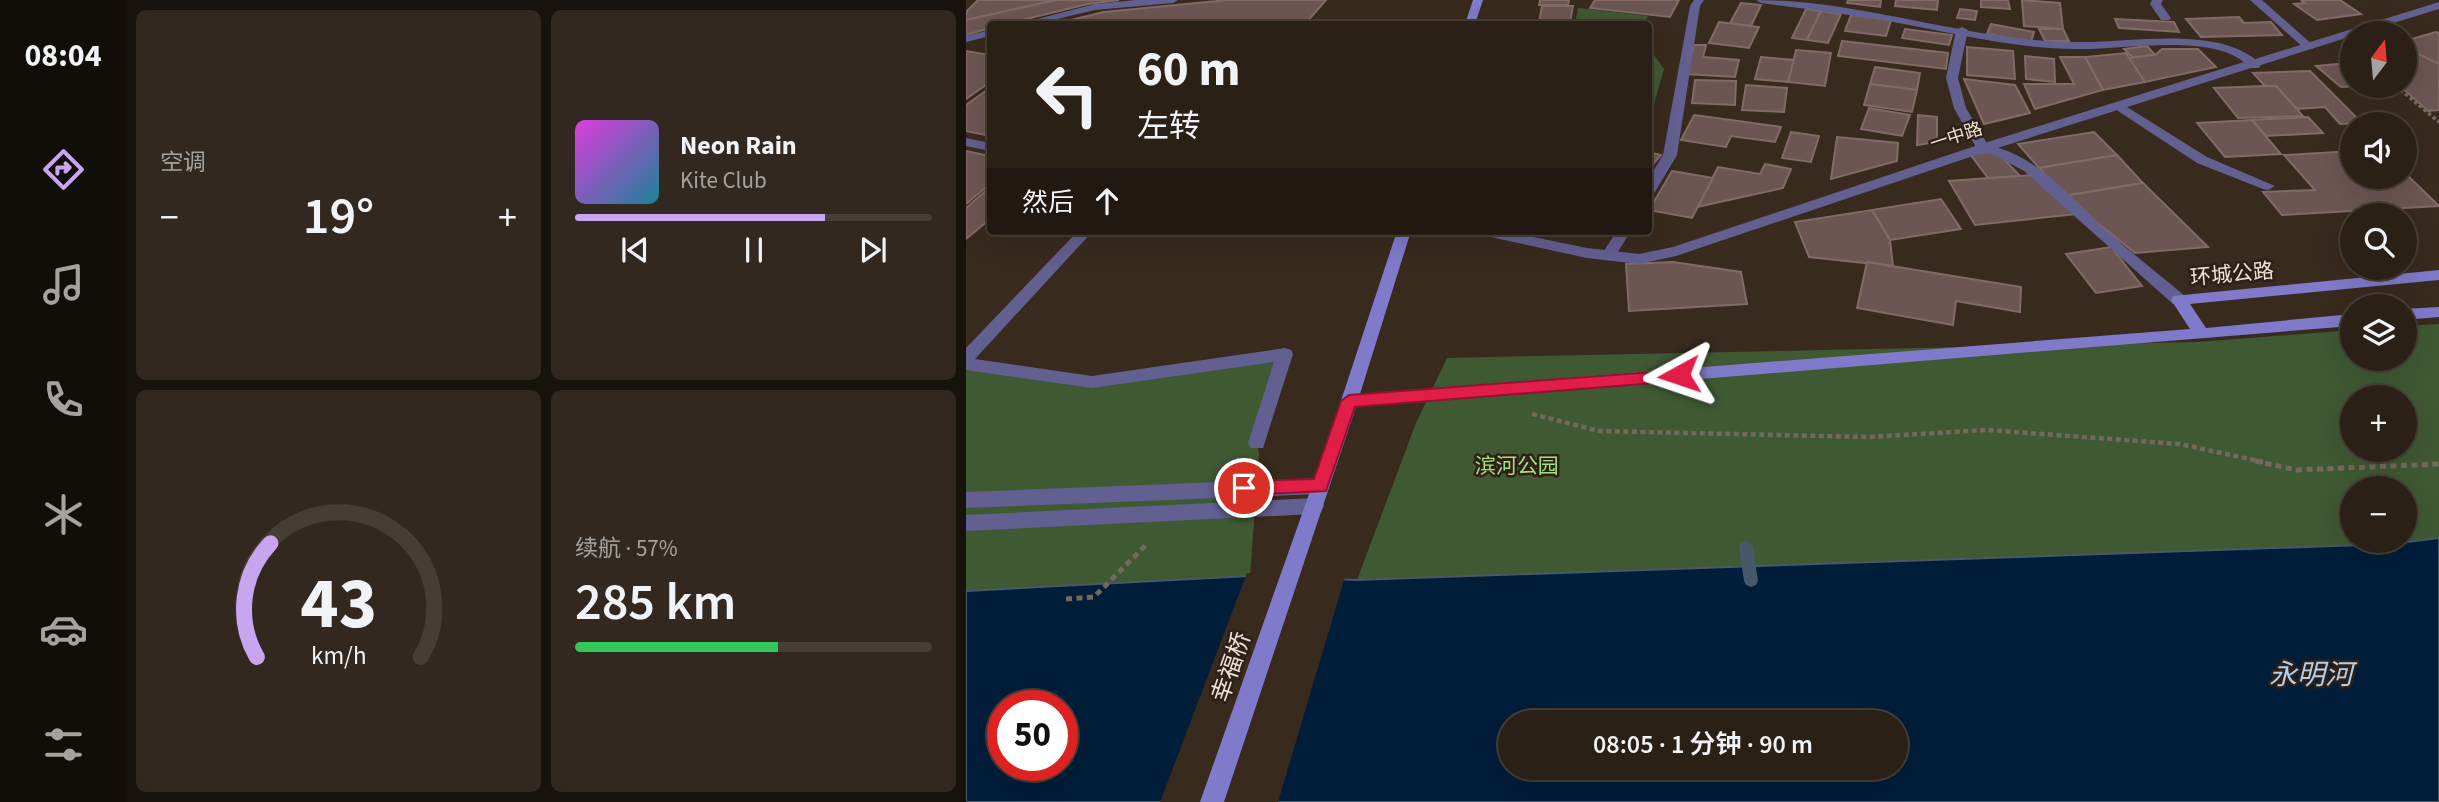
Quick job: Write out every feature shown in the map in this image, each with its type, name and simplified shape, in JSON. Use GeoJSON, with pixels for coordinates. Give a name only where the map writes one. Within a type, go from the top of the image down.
{"type":"FeatureCollection","features":[{"type":"Feature","properties":{"kind":"main road"},"geometry":{"type":"LineString","coordinates":[[1471,21],[1478,0]]}},
{"type":"Feature","properties":{"kind":"main road","name":"幸福桥"},"geometry":{"type":"LineString","coordinates":[[1212,802],[1334,449],[1403,235]]}},
{"type":"Feature","properties":{"kind":"main road","name":"环城公路"},"geometry":{"type":"LineString","coordinates":[[2202,334],[2179,300],[2439,275]]}},
{"type":"Feature","properties":{"kind":"main road"},"geometry":{"type":"LineString","coordinates":[[2417,314],[2439,312]]}},
{"type":"Feature","properties":{"kind":"main road"},"geometry":{"type":"LineString","coordinates":[[1349,401],[2340,321]]}},
{"type":"Feature","properties":{"kind":"street"},"geometry":{"type":"LineString","coordinates":[[1037,21],[1095,7],[1173,0]]}},
{"type":"Feature","properties":{"kind":"street"},"geometry":{"type":"LineString","coordinates":[[1652,185],[1670,155],[1693,14],[1699,0]]}},
{"type":"Feature","properties":{"kind":"street"},"geometry":{"type":"LineString","coordinates":[[1761,0],[1864,13],[2024,43],[2076,46],[2188,43],[2222,47],[2241,54],[2255,65]]}},
{"type":"Feature","properties":{"kind":"street"},"geometry":{"type":"LineString","coordinates":[[2158,0],[2155,4],[2165,18]]}},
{"type":"Feature","properties":{"kind":"street"},"geometry":{"type":"LineString","coordinates":[[2255,0],[2309,47]]}},
{"type":"Feature","properties":{"kind":"street","name":"一中路"},"geometry":{"type":"LineString","coordinates":[[1503,235],[1639,259],[1676,251],[1983,148],[2255,65],[2439,5]]}},
{"type":"Feature","properties":{"kind":"street"},"geometry":{"type":"LineString","coordinates":[[1962,30],[1952,78],[1961,108],[1983,148],[1998,149],[2042,177],[2097,230],[2179,300]]}},
{"type":"Feature","properties":{"kind":"street"},"geometry":{"type":"LineString","coordinates":[[966,39],[987,34]]}},
{"type":"Feature","properties":{"kind":"street"},"geometry":{"type":"LineString","coordinates":[[2119,106],[2202,160],[2267,186]]}},
{"type":"Feature","properties":{"kind":"street"},"geometry":{"type":"LineString","coordinates":[[966,142],[987,146]]}},
{"type":"Feature","properties":{"kind":"street"},"geometry":{"type":"LineString","coordinates":[[966,358],[1082,235]]}},
{"type":"Feature","properties":{"kind":"street"},"geometry":{"type":"LineString","coordinates":[[1609,255],[1622,235]]}},
{"type":"Feature","properties":{"kind":"street"},"geometry":{"type":"LineString","coordinates":[[966,364],[1092,382],[1285,354],[1257,443]]}},
{"type":"Feature","properties":{"kind":"street"},"geometry":{"type":"LineString","coordinates":[[966,500],[1320,486]]}},
{"type":"Feature","properties":{"kind":"street"},"geometry":{"type":"LineString","coordinates":[[966,523],[1314,506]]}},
{"type":"Feature","properties":{"kind":"path"},"geometry":{"type":"LineString","coordinates":[[2410,98],[2439,122]]}},
{"type":"Feature","properties":{"kind":"path"},"geometry":{"type":"LineString","coordinates":[[1519,411],[1599,431],[1868,437],[1987,430],[2180,444],[2297,470],[2439,464]]}},
{"type":"Feature","properties":{"kind":"path"},"geometry":{"type":"LineString","coordinates":[[1066,599],[1094,597],[1146,545]]}},
{"type":"Feature","properties":{"kind":"green space"},"geometry":{"type":"Polygon","coordinates":[[[1578,8],[1648,16],[1645,21],[1576,21],[1578,8]]]}},
{"type":"Feature","properties":{"kind":"green space"},"geometry":{"type":"Polygon","coordinates":[[[1652,52],[1664,69],[1652,111],[1652,52]]]}},
{"type":"Feature","properties":{"kind":"green space","name":"滨河公园"},"geometry":{"type":"Polygon","coordinates":[[[2439,324],[2439,538],[2417,541],[2417,476],[2340,476],[2340,546],[1357,580],[1416,423],[1447,358],[2198,342],[2340,331],[2340,371],[2417,371],[2417,325],[2439,324]]]}},
{"type":"Feature","properties":{"kind":"green space"},"geometry":{"type":"Polygon","coordinates":[[[1285,354],[1257,443],[1259,454],[1250,576],[966,591],[966,364],[1092,382],[1285,354]]]}},
{"type":"Feature","properties":{"kind":"water","name":"永明河"},"geometry":{"type":"Polygon","coordinates":[[[2439,538],[2439,802],[966,802],[966,591],[1250,576],[1357,580],[2340,546],[2340,553],[2417,553],[2417,541],[2439,538]]]}},
{"type":"Feature","properties":{"kind":"pier"},"geometry":{"type":"Polygon","coordinates":[[[1247,573],[1345,577],[1278,802],[1160,802],[1247,573]]]}},
{"type":"Feature","properties":{"kind":"building"},"geometry":{"type":"Polygon","coordinates":[[[978,0],[1056,0],[966,20],[966,12],[978,0]]]}},
{"type":"Feature","properties":{"kind":"building"},"geometry":{"type":"Polygon","coordinates":[[[1056,0],[1119,0],[1088,4],[1018,21],[987,21],[987,29],[966,35],[966,20],[1056,0]]]}},
{"type":"Feature","properties":{"kind":"building"},"geometry":{"type":"Polygon","coordinates":[[[1227,0],[1326,0],[1308,21],[1066,21],[1104,12],[1227,0]]]}},
{"type":"Feature","properties":{"kind":"building"},"geometry":{"type":"Polygon","coordinates":[[[1540,0],[1569,0],[1568,5],[1539,5],[1540,0]]]}},
{"type":"Feature","properties":{"kind":"building"},"geometry":{"type":"Polygon","coordinates":[[[1595,0],[1679,0],[1670,17],[1590,8],[1595,0]]]}},
{"type":"Feature","properties":{"kind":"building"},"geometry":{"type":"Polygon","coordinates":[[[1848,0],[1881,0],[1880,7],[1847,3],[1848,0]]]}},
{"type":"Feature","properties":{"kind":"building"},"geometry":{"type":"Polygon","coordinates":[[[1896,0],[1938,0],[1937,10],[1895,6],[1896,0]]]}},
{"type":"Feature","properties":{"kind":"building"},"geometry":{"type":"Polygon","coordinates":[[[1981,0],[2008,0],[2010,9],[1981,7],[1981,0]]]}},
{"type":"Feature","properties":{"kind":"building"},"geometry":{"type":"Polygon","coordinates":[[[2022,0],[2060,3],[2063,29],[2024,26],[2022,0]]]}},
{"type":"Feature","properties":{"kind":"building"},"geometry":{"type":"Polygon","coordinates":[[[2301,0],[2340,0],[2361,14],[2317,20],[2294,4],[2305,3],[2301,0]]]}},
{"type":"Feature","properties":{"kind":"building"},"geometry":{"type":"Polygon","coordinates":[[[1741,3],[1761,5],[1751,26],[1730,23],[1741,3]]]}},
{"type":"Feature","properties":{"kind":"building"},"geometry":{"type":"Polygon","coordinates":[[[1542,6],[1573,6],[1570,21],[1539,21],[1542,6]]]}},
{"type":"Feature","properties":{"kind":"building"},"geometry":{"type":"Polygon","coordinates":[[[1806,9],[1821,11],[1807,40],[1792,38],[1806,9]]]}},
{"type":"Feature","properties":{"kind":"building"},"geometry":{"type":"Polygon","coordinates":[[[1960,9],[1977,11],[1975,20],[1957,18],[1960,9]]]}},
{"type":"Feature","properties":{"kind":"building"},"geometry":{"type":"Polygon","coordinates":[[[1821,11],[1841,14],[1828,43],[1807,40],[1821,11]]]}},
{"type":"Feature","properties":{"kind":"building"},"geometry":{"type":"Polygon","coordinates":[[[1851,15],[1891,20],[1886,36],[1845,31],[1851,15]]]}},
{"type":"Feature","properties":{"kind":"building"},"geometry":{"type":"Polygon","coordinates":[[[2239,17],[2244,23],[2271,22],[2282,35],[2201,37],[2186,19],[2239,17]]]}},
{"type":"Feature","properties":{"kind":"building"},"geometry":{"type":"Polygon","coordinates":[[[2115,19],[2174,22],[2179,32],[2119,28],[2115,19]]]}},
{"type":"Feature","properties":{"kind":"building"},"geometry":{"type":"Polygon","coordinates":[[[1719,22],[1759,27],[1749,48],[1709,43],[1719,22]]]}},
{"type":"Feature","properties":{"kind":"building"},"geometry":{"type":"Polygon","coordinates":[[[1991,24],[2034,32],[2031,42],[1987,34],[1991,24]]]}},
{"type":"Feature","properties":{"kind":"building"},"geometry":{"type":"Polygon","coordinates":[[[1905,29],[1952,35],[1949,45],[1902,38],[1905,29]]]}},
{"type":"Feature","properties":{"kind":"building"},"geometry":{"type":"Polygon","coordinates":[[[2039,29],[2063,29],[2069,41],[2045,41],[2039,29]]]}},
{"type":"Feature","properties":{"kind":"building"},"geometry":{"type":"Polygon","coordinates":[[[2439,33],[2439,64],[2417,53],[2417,37],[2439,33]]]}},
{"type":"Feature","properties":{"kind":"building"},"geometry":{"type":"Polygon","coordinates":[[[1842,41],[1948,53],[1946,69],[1838,56],[1842,41]]]}},
{"type":"Feature","properties":{"kind":"building"},"geometry":{"type":"Polygon","coordinates":[[[1694,45],[1706,45],[1703,57],[1739,60],[1735,77],[1686,74],[1694,45]]]}},
{"type":"Feature","properties":{"kind":"building"},"geometry":{"type":"Polygon","coordinates":[[[2147,46],[2155,55],[2132,57],[2124,49],[2147,46]]]}},
{"type":"Feature","properties":{"kind":"building"},"geometry":{"type":"Polygon","coordinates":[[[1967,47],[2013,51],[2015,79],[1967,75],[1967,47]]]}},
{"type":"Feature","properties":{"kind":"building"},"geometry":{"type":"Polygon","coordinates":[[[2162,49],[2198,49],[2216,67],[2145,82],[2128,58],[2155,55],[2162,49]]]}},
{"type":"Feature","properties":{"kind":"building"},"geometry":{"type":"Polygon","coordinates":[[[1796,50],[1831,53],[1825,86],[1788,82],[1796,50]]]}},
{"type":"Feature","properties":{"kind":"building"},"geometry":{"type":"Polygon","coordinates":[[[966,51],[987,54],[987,84],[966,99],[966,51]]]}},
{"type":"Feature","properties":{"kind":"building"},"geometry":{"type":"Polygon","coordinates":[[[2126,53],[2145,82],[2103,90],[2085,57],[2126,53]]]}},
{"type":"Feature","properties":{"kind":"building"},"geometry":{"type":"Polygon","coordinates":[[[2417,53],[2439,64],[2439,110],[2428,111],[2413,98],[2417,98],[2417,53]]]}},
{"type":"Feature","properties":{"kind":"building"},"geometry":{"type":"Polygon","coordinates":[[[2025,56],[2054,59],[2055,82],[2026,79],[2025,56]]]}},
{"type":"Feature","properties":{"kind":"building"},"geometry":{"type":"Polygon","coordinates":[[[1761,57],[1794,60],[1788,82],[1755,79],[1761,57]]]}},
{"type":"Feature","properties":{"kind":"building"},"geometry":{"type":"Polygon","coordinates":[[[2060,57],[2085,57],[2103,90],[2035,109],[2024,84],[2074,84],[2060,57]]]}},
{"type":"Feature","properties":{"kind":"building"},"geometry":{"type":"Polygon","coordinates":[[[2340,64],[2340,86],[2316,66],[2340,64]]]}},
{"type":"Feature","properties":{"kind":"building"},"geometry":{"type":"Polygon","coordinates":[[[1875,67],[1920,73],[1917,90],[1870,84],[1875,67]]]}},
{"type":"Feature","properties":{"kind":"building"},"geometry":{"type":"Polygon","coordinates":[[[2310,71],[2351,112],[2340,112],[2340,124],[2325,107],[2297,109],[2276,86],[2265,86],[2253,73],[2310,71]]]}},
{"type":"Feature","properties":{"kind":"building"},"geometry":{"type":"Polygon","coordinates":[[[1964,79],[2015,85],[2030,113],[1984,124],[1964,79]]]}},
{"type":"Feature","properties":{"kind":"building"},"geometry":{"type":"Polygon","coordinates":[[[1695,80],[1736,81],[1735,105],[1692,103],[1695,80]]]}},
{"type":"Feature","properties":{"kind":"building"},"geometry":{"type":"Polygon","coordinates":[[[1870,84],[1917,90],[1912,112],[1864,105],[1870,84]]]}},
{"type":"Feature","properties":{"kind":"building"},"geometry":{"type":"Polygon","coordinates":[[[1746,85],[1787,88],[1784,112],[1742,110],[1746,85]]]}},
{"type":"Feature","properties":{"kind":"building"},"geometry":{"type":"Polygon","coordinates":[[[2276,86],[2303,116],[2238,118],[2214,88],[2276,86]]]}},
{"type":"Feature","properties":{"kind":"building"},"geometry":{"type":"Polygon","coordinates":[[[987,90],[987,135],[966,131],[966,105],[987,90]]]}},
{"type":"Feature","properties":{"kind":"building"},"geometry":{"type":"Polygon","coordinates":[[[1869,108],[1910,115],[1902,136],[1861,129],[1869,108]]]}},
{"type":"Feature","properties":{"kind":"building"},"geometry":{"type":"Polygon","coordinates":[[[1694,115],[1781,127],[1775,142],[1731,136],[1726,147],[1681,140],[1694,115]]]}},
{"type":"Feature","properties":{"kind":"building"},"geometry":{"type":"Polygon","coordinates":[[[1918,115],[1937,117],[1937,142],[1917,145],[1918,115]]]}},
{"type":"Feature","properties":{"kind":"building"},"geometry":{"type":"Polygon","coordinates":[[[2308,117],[2323,133],[2266,136],[2252,120],[2308,117]]]}},
{"type":"Feature","properties":{"kind":"building"},"geometry":{"type":"Polygon","coordinates":[[[2252,120],[2281,154],[2225,157],[2197,123],[2252,120]]]}},
{"type":"Feature","properties":{"kind":"building"},"geometry":{"type":"Polygon","coordinates":[[[1791,132],[1819,136],[1811,162],[1782,158],[1791,132]]]}},
{"type":"Feature","properties":{"kind":"building"},"geometry":{"type":"Polygon","coordinates":[[[2094,132],[2117,155],[2039,168],[2018,144],[2094,132]]]}},
{"type":"Feature","properties":{"kind":"building"},"geometry":{"type":"Polygon","coordinates":[[[1837,137],[1898,143],[1897,161],[1831,179],[1837,137]]]}},
{"type":"Feature","properties":{"kind":"building"},"geometry":{"type":"Polygon","coordinates":[[[966,151],[987,155],[987,186],[966,204],[966,151]]]}},
{"type":"Feature","properties":{"kind":"building"},"geometry":{"type":"Polygon","coordinates":[[[1996,151],[2020,176],[1988,178],[1970,154],[1996,151]]]}},
{"type":"Feature","properties":{"kind":"building"},"geometry":{"type":"Polygon","coordinates":[[[2340,152],[2340,189],[2417,189],[2417,185],[2439,206],[2417,207],[2417,203],[2340,203],[2340,212],[2282,215],[2263,192],[2315,190],[2284,155],[2340,152]]]}},
{"type":"Feature","properties":{"kind":"building"},"geometry":{"type":"Polygon","coordinates":[[[1652,153],[1661,155],[1652,165],[1652,153]]]}},
{"type":"Feature","properties":{"kind":"building"},"geometry":{"type":"Polygon","coordinates":[[[2117,155],[2143,183],[2064,196],[2039,168],[2117,155]]]}},
{"type":"Feature","properties":{"kind":"building"},"geometry":{"type":"Polygon","coordinates":[[[1765,164],[1791,169],[1783,188],[1697,207],[1718,167],[1760,174],[1765,164]]]}},
{"type":"Feature","properties":{"kind":"building"},"geometry":{"type":"Polygon","coordinates":[[[1672,171],[1713,178],[1692,218],[1652,211],[1652,205],[1672,171]]]}},
{"type":"Feature","properties":{"kind":"building"},"geometry":{"type":"Polygon","coordinates":[[[2035,175],[2077,214],[1975,225],[1949,181],[2035,175]]]}},
{"type":"Feature","properties":{"kind":"building"},"geometry":{"type":"Polygon","coordinates":[[[2143,183],[2208,247],[2135,253],[2064,196],[2143,183]]]}},
{"type":"Feature","properties":{"kind":"building"},"geometry":{"type":"Polygon","coordinates":[[[987,190],[987,222],[966,239],[966,208],[987,190]]]}},
{"type":"Feature","properties":{"kind":"building"},"geometry":{"type":"Polygon","coordinates":[[[1941,199],[1961,229],[1890,240],[1872,210],[1941,199]]]}},
{"type":"Feature","properties":{"kind":"building"},"geometry":{"type":"Polygon","coordinates":[[[1872,210],[1890,240],[1893,266],[1809,257],[1795,222],[1872,210]]]}},
{"type":"Feature","properties":{"kind":"building"},"geometry":{"type":"Polygon","coordinates":[[[2111,247],[2142,286],[2096,293],[2066,254],[2111,247]]]}},
{"type":"Feature","properties":{"kind":"building"},"geometry":{"type":"Polygon","coordinates":[[[1673,262],[1741,272],[1747,304],[1629,311],[1626,264],[1673,262]]]}},
{"type":"Feature","properties":{"kind":"building"},"geometry":{"type":"Polygon","coordinates":[[[1867,262],[2021,287],[2020,312],[1956,301],[1953,325],[1857,308],[1867,262]]]}},
{"type":"Feature","properties":{"kind":"waterway"},"geometry":{"type":"LineString","coordinates":[[1746,547],[1751,581]]}},
{"type":"Feature","properties":{"kind":"route"},"geometry":{"type":"LineString","coordinates":[[1244,488],[1320,486],[1349,401],[1679,375]]}}]}
